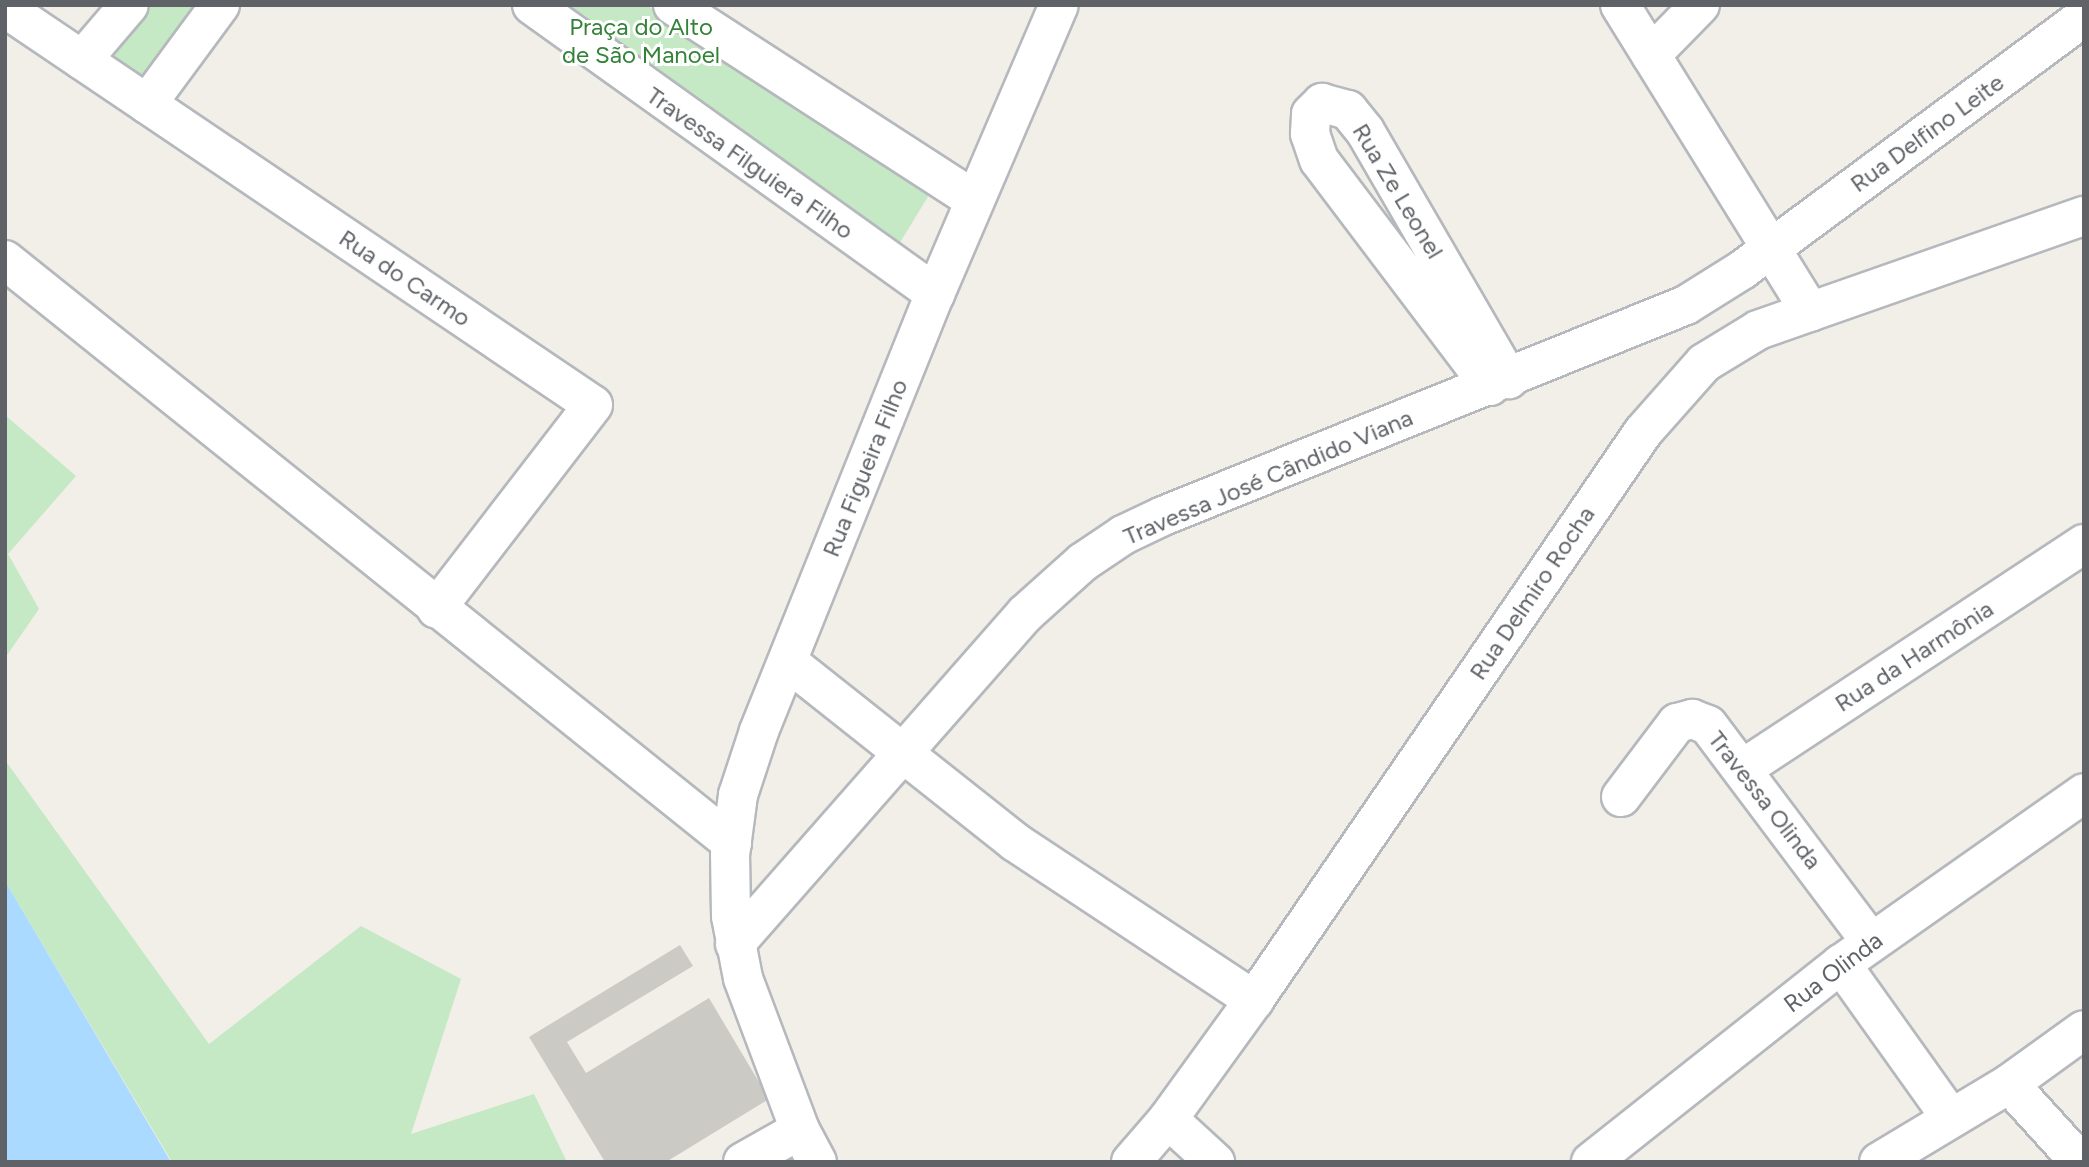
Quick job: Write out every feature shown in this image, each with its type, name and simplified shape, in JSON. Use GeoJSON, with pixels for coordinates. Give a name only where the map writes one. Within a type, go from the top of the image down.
{"type":"FeatureCollection","features":[{"type":"Feature","properties":{"kind":"street"},"geometry":{"type":"LineString","coordinates":[[82,60],[129,5]]}},
{"type":"Feature","properties":{"kind":"street"},"geometry":{"type":"LineString","coordinates":[[147,104],[220,5]]}},
{"type":"Feature","properties":{"kind":"street","name":"Travessa Filguiera Filho"},"geometry":{"type":"LineString","coordinates":[[532,5],[935,294]]}},
{"type":"Feature","properties":{"kind":"street"},"geometry":{"type":"LineString","coordinates":[[673,5],[974,200]]}},
{"type":"Feature","properties":{"kind":"street","name":"Rua Figueira Filho"},"geometry":{"type":"LineString","coordinates":[[809,1146],[743,978],[736,944],[731,916],[732,843],[738,795],[788,662],[935,294],[1059,5]]}},
{"type":"Feature","properties":{"kind":"street"},"geometry":{"type":"LineString","coordinates":[[1620,5],[1810,312]]}},
{"type":"Feature","properties":{"kind":"street"},"geometry":{"type":"LineString","coordinates":[[1651,55],[1700,5]]}},
{"type":"Feature","properties":{"kind":"street","name":"Rua do Carmo"},"geometry":{"type":"LineString","coordinates":[[5,8],[593,405],[436,609]]}},
{"type":"Feature","properties":{"kind":"street","name":"Rua Delfino Leite"},"geometry":{"type":"LineString","coordinates":[[1770,249],[2084,17]]}},
{"type":"Feature","properties":{"kind":"street","name":"Rua Ze Leonel"},"geometry":{"type":"LineString","coordinates":[[1322,103],[1348,110],[1365,131],[1500,382],[1320,160],[1310,134],[1311,114],[1322,103]]}},
{"type":"Feature","properties":{"kind":"street","name":"Rua Delmiro Rocha"},"geometry":{"type":"LineString","coordinates":[[1131,1162],[1168,1119],[1254,1000],[1643,432],[1704,363],[1758,330],[2084,215]]}},
{"type":"Feature","properties":{"kind":"street","name":"Travessa José Cândido Viana"},"geometry":{"type":"LineString","coordinates":[[736,944],[1025,614],[1083,562],[1123,535],[1686,305],[1770,249]]}},
{"type":"Feature","properties":{"kind":"street"},"geometry":{"type":"LineString","coordinates":[[5,260],[436,609],[732,843]]}},
{"type":"Feature","properties":{"kind":"street","name":"Rua da Harmônia"},"geometry":{"type":"LineString","coordinates":[[1745,768],[2084,544]]}},
{"type":"Feature","properties":{"kind":"street"},"geometry":{"type":"LineString","coordinates":[[788,662],[1015,842],[1254,1000]]}},
{"type":"Feature","properties":{"kind":"street","name":"Travessa Olinda"},"geometry":{"type":"LineString","coordinates":[[1620,797],[1677,723],[1692,719],[1708,725],[1745,768],[1951,1118]]}},
{"type":"Feature","properties":{"kind":"street","name":"Rua Olinda"},"geometry":{"type":"LineString","coordinates":[[1591,1162],[1856,953],[2084,793]]}},
{"type":"Feature","properties":{"kind":"street"},"geometry":{"type":"LineString","coordinates":[[1879,1162],[2009,1084],[2084,1030]]}},
{"type":"Feature","properties":{"kind":"street"},"geometry":{"type":"LineString","coordinates":[[2009,1084],[2080,1162]]}},
{"type":"Feature","properties":{"kind":"street"},"geometry":{"type":"LineString","coordinates":[[1168,1119],[1215,1162]]}},
{"type":"Feature","properties":{"kind":"street"},"geometry":{"type":"LineString","coordinates":[[743,1162],[809,1146]]}},
{"type":"Feature","properties":{"kind":"green space"},"geometry":{"type":"Polygon","coordinates":[[[149,5],[203,5],[143,83],[102,58],[149,5]]]}},
{"type":"Feature","properties":{"kind":"green space","name":"Praça do Alto de São Manoel"},"geometry":{"type":"Polygon","coordinates":[[[551,5],[647,5],[929,195],[896,249],[551,5]]]}},
{"type":"Feature","properties":{"kind":"green space"},"geometry":{"type":"Polygon","coordinates":[[[5,415],[76,476],[8,554],[39,609],[5,658],[5,415]]]}},
{"type":"Feature","properties":{"kind":"green space"},"geometry":{"type":"Polygon","coordinates":[[[5,760],[209,1044],[361,926],[461,979],[411,1134],[534,1094],[567,1162],[172,1162],[5,881],[5,760]]]}},
{"type":"Feature","properties":{"kind":"water"},"geometry":{"type":"Polygon","coordinates":[[[5,881],[171,1162],[5,1162],[5,881]]]}},
{"type":"Feature","properties":{"kind":"building"},"geometry":{"type":"Polygon","coordinates":[[[680,945],[693,966],[567,1042],[586,1073],[709,998],[769,1099],[666,1162],[605,1162],[529,1037],[680,945]]]}}]}
